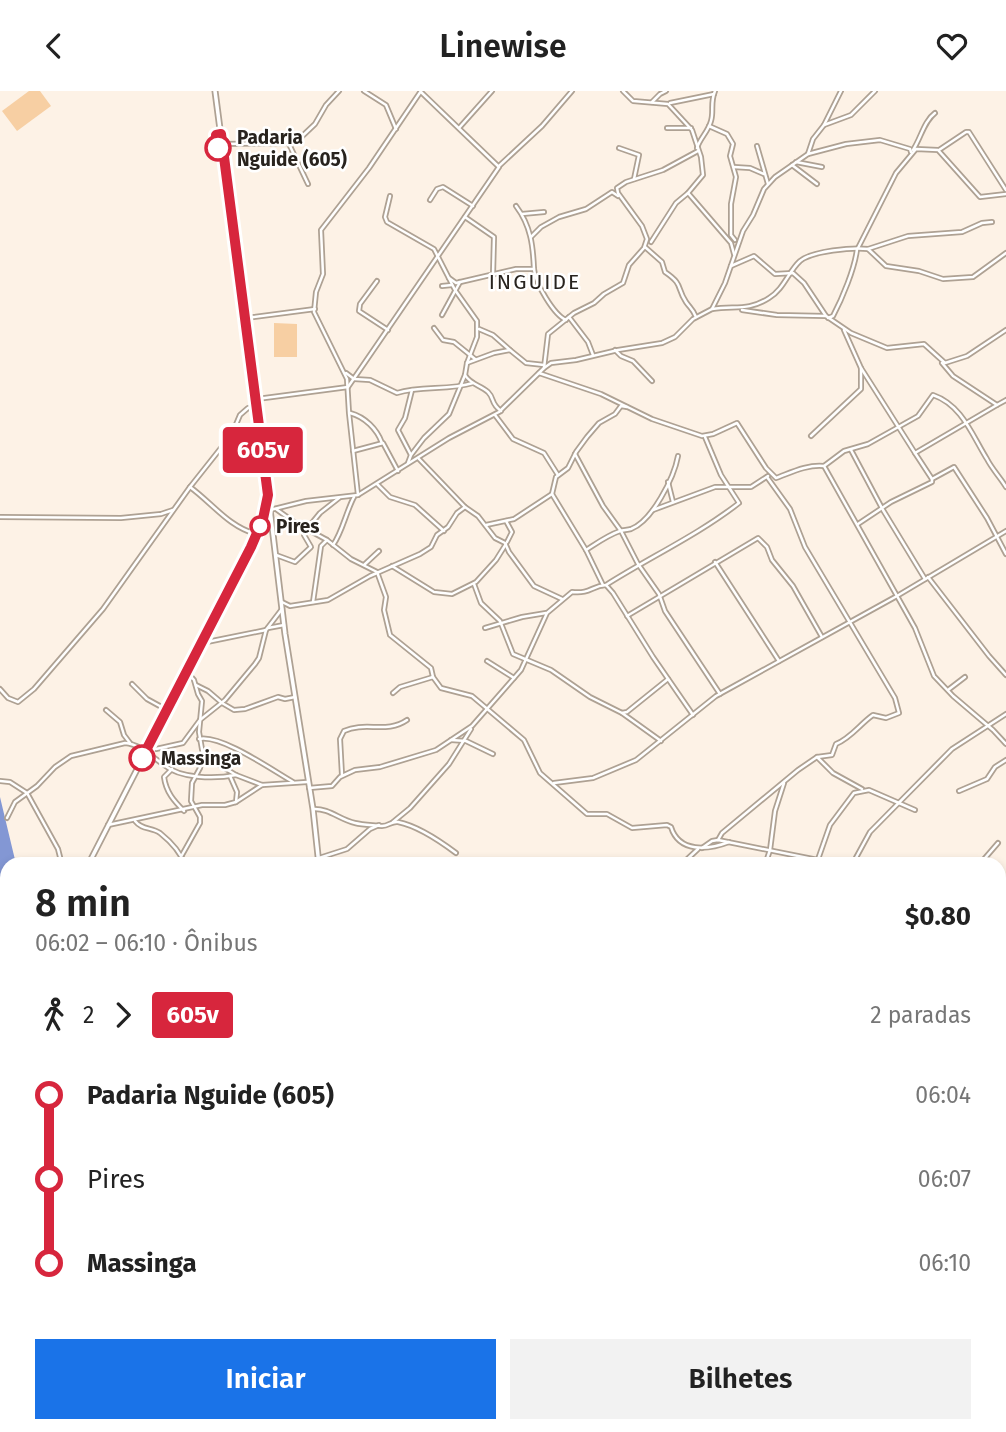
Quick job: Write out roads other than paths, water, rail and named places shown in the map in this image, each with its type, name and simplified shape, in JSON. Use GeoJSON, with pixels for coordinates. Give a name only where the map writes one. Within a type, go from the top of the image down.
{"type":"FeatureCollection","features":[{"type":"Feature","properties":{"kind":"street"},"geometry":{"type":"LineString","coordinates":[[215,91],[268,495],[273,510],[282,626],[313,809],[318,857]]}},
{"type":"Feature","properties":{"kind":"street"},"geometry":{"type":"LineString","coordinates":[[222,144],[295,143],[302,139],[339,91]]}},
{"type":"Feature","properties":{"kind":"street"},"geometry":{"type":"LineString","coordinates":[[364,91],[386,105],[396,129]]}},
{"type":"Feature","properties":{"kind":"street"},"geometry":{"type":"LineString","coordinates":[[409,398],[370,380],[354,379],[338,362],[315,314],[316,292],[322,278],[322,229],[421,91],[499,167]]}},
{"type":"Feature","properties":{"kind":"street"},"geometry":{"type":"LineString","coordinates":[[458,128],[492,91]]}},
{"type":"Feature","properties":{"kind":"street"},"geometry":{"type":"LineString","coordinates":[[257,399],[348,387],[499,167],[542,126],[572,91]]}},
{"type":"Feature","properties":{"kind":"street"},"geometry":{"type":"LineString","coordinates":[[623,91],[632,101],[668,104],[715,93],[709,126],[700,138],[698,150]]}},
{"type":"Feature","properties":{"kind":"street"},"geometry":{"type":"LineString","coordinates":[[652,102],[666,91]]}},
{"type":"Feature","properties":{"kind":"street"},"geometry":{"type":"LineString","coordinates":[[808,154],[813,139],[824,125],[841,91]]}},
{"type":"Feature","properties":{"kind":"street"},"geometry":{"type":"LineString","coordinates":[[824,125],[851,115],[876,91]]}},
{"type":"Feature","properties":{"kind":"street"},"geometry":{"type":"LineString","coordinates":[[564,92],[564,100]]}},
{"type":"Feature","properties":{"kind":"street"},"geometry":{"type":"LineString","coordinates":[[651,242],[676,204],[703,176],[691,128],[668,104]]}},
{"type":"Feature","properties":{"kind":"street"},"geometry":{"type":"LineString","coordinates":[[273,510],[306,501],[356,495],[377,484],[449,438],[501,411],[544,366],[551,363],[667,342],[696,317],[712,309],[741,309],[777,315],[833,316],[855,263],[858,248],[897,173],[928,120],[935,113]]}},
{"type":"Feature","properties":{"kind":"street"},"geometry":{"type":"LineString","coordinates":[[392,117],[402,120]]}},
{"type":"Feature","properties":{"kind":"street"},"geometry":{"type":"LineString","coordinates":[[709,126],[729,136],[733,146],[730,154],[736,177],[731,201],[731,230],[735,240]]}},
{"type":"Feature","properties":{"kind":"street"},"geometry":{"type":"LineString","coordinates":[[667,128],[691,128]]}},
{"type":"Feature","properties":{"kind":"street"},"geometry":{"type":"LineString","coordinates":[[712,309],[742,234],[768,184],[808,154],[846,144],[880,140],[912,151],[922,148],[938,150],[968,131],[1006,192],[980,197],[938,150]]}},
{"type":"Feature","properties":{"kind":"street"},"geometry":{"type":"LineString","coordinates":[[289,144],[308,184]]}},
{"type":"Feature","properties":{"kind":"street"},"geometry":{"type":"LineString","coordinates":[[757,146],[768,184]]}},
{"type":"Feature","properties":{"kind":"street"},"geometry":{"type":"LineString","coordinates":[[619,148],[639,155],[634,179]]}},
{"type":"Feature","properties":{"kind":"street"},"geometry":{"type":"LineString","coordinates":[[544,366],[547,337],[579,310],[625,281],[629,265],[645,247],[647,239],[643,228],[617,188],[634,179],[663,170],[698,150]]}},
{"type":"Feature","properties":{"kind":"street"},"geometry":{"type":"LineString","coordinates":[[796,162],[822,167]]}},
{"type":"Feature","properties":{"kind":"street"},"geometry":{"type":"LineString","coordinates":[[792,165],[817,184]]}},
{"type":"Feature","properties":{"kind":"street"},"geometry":{"type":"LineString","coordinates":[[733,166],[750,168],[764,174]]}},
{"type":"Feature","properties":{"kind":"street"},"geometry":{"type":"LineString","coordinates":[[430,200],[437,189],[443,187],[473,206]]}},
{"type":"Feature","properties":{"kind":"street"},"geometry":{"type":"LineString","coordinates":[[531,237],[548,223],[586,209],[612,192],[621,198]]}},
{"type":"Feature","properties":{"kind":"street"},"geometry":{"type":"LineString","coordinates":[[688,193],[728,240],[734,254]]}},
{"type":"Feature","properties":{"kind":"street"},"geometry":{"type":"LineString","coordinates":[[390,196],[387,222],[429,244],[438,254],[440,265],[482,331],[494,335],[526,363],[544,366]]}},
{"type":"Feature","properties":{"kind":"street"},"geometry":{"type":"LineString","coordinates":[[516,206],[531,237],[534,269],[541,287],[555,311],[567,319],[587,342],[593,356]]}},
{"type":"Feature","properties":{"kind":"street"},"geometry":{"type":"LineString","coordinates":[[522,214],[544,212]]}},
{"type":"Feature","properties":{"kind":"street"},"geometry":{"type":"LineString","coordinates":[[465,217],[494,237],[493,275]]}},
{"type":"Feature","properties":{"kind":"street"},"geometry":{"type":"LineString","coordinates":[[741,309],[769,299],[793,273],[800,261],[806,258],[848,248],[869,249],[908,236],[962,232],[982,223],[992,222]]}},
{"type":"Feature","properties":{"kind":"street"},"geometry":{"type":"LineString","coordinates":[[728,240],[735,240],[742,234]]}},
{"type":"Feature","properties":{"kind":"street"},"geometry":{"type":"LineString","coordinates":[[645,247],[662,262],[665,272],[677,280],[696,317]]}},
{"type":"Feature","properties":{"kind":"street"},"geometry":{"type":"LineString","coordinates":[[869,249],[886,266],[919,271],[943,279],[973,277],[1006,254]]}},
{"type":"Feature","properties":{"kind":"street"},"geometry":{"type":"LineString","coordinates":[[731,266],[754,256],[775,274],[793,273]]}},
{"type":"Feature","properties":{"kind":"street"},"geometry":{"type":"LineString","coordinates":[[448,277],[454,282],[460,282],[534,269]]}},
{"type":"Feature","properties":{"kind":"street"},"geometry":{"type":"LineString","coordinates":[[793,273],[816,299],[827,317],[851,333],[887,348],[924,344],[953,376],[997,405]]}},
{"type":"Feature","properties":{"kind":"street"},"geometry":{"type":"LineString","coordinates":[[377,281],[360,304],[359,311],[388,331]]}},
{"type":"Feature","properties":{"kind":"street"},"geometry":{"type":"LineString","coordinates":[[442,315],[460,282]]}},
{"type":"Feature","properties":{"kind":"street"},"geometry":{"type":"LineString","coordinates":[[442,286],[452,285]]}},
{"type":"Feature","properties":{"kind":"street"},"geometry":{"type":"LineString","coordinates":[[717,299],[721,308]]}},
{"type":"Feature","properties":{"kind":"street"},"geometry":{"type":"LineString","coordinates":[[246,318],[315,309]]}},
{"type":"Feature","properties":{"kind":"street"},"geometry":{"type":"LineString","coordinates":[[406,466],[424,437],[449,414],[465,375],[478,326]]}},
{"type":"Feature","properties":{"kind":"street"},"geometry":{"type":"LineString","coordinates":[[842,327],[861,368],[932,479]]}},
{"type":"Feature","properties":{"kind":"street"},"geometry":{"type":"LineString","coordinates":[[434,328],[442,339],[454,342],[475,359]]}},
{"type":"Feature","properties":{"kind":"street"},"geometry":{"type":"LineString","coordinates":[[940,359],[948,363],[967,356],[1006,330]]}},
{"type":"Feature","properties":{"kind":"street"},"geometry":{"type":"LineString","coordinates":[[467,363],[510,351]]}},
{"type":"Feature","properties":{"kind":"street"},"geometry":{"type":"LineString","coordinates":[[615,351],[633,361],[652,381]]}},
{"type":"Feature","properties":{"kind":"street"},"geometry":{"type":"LineString","coordinates":[[811,436],[861,389],[861,368]]}},
{"type":"Feature","properties":{"kind":"street"},"geometry":{"type":"LineString","coordinates":[[333,545],[339,538],[342,522],[356,495],[345,371]]}},
{"type":"Feature","properties":{"kind":"street"},"geometry":{"type":"LineString","coordinates":[[538,373],[601,394],[652,419],[705,436],[737,423],[790,509],[805,547],[895,698],[900,713],[886,718],[873,715],[836,744],[832,755],[817,757],[785,781],[718,840]]}},
{"type":"Feature","properties":{"kind":"street"},"geometry":{"type":"LineString","coordinates":[[465,375],[472,383],[486,390],[494,405],[501,411]]}},
{"type":"Feature","properties":{"kind":"street"},"geometry":{"type":"LineString","coordinates":[[397,393],[412,389],[460,387],[472,383]]}},
{"type":"Feature","properties":{"kind":"street"},"geometry":{"type":"LineString","coordinates":[[411,455],[398,430],[405,418],[412,389]]}},
{"type":"Feature","properties":{"kind":"street"},"geometry":{"type":"LineString","coordinates":[[824,466],[844,450],[868,444],[918,416],[933,395],[952,405],[1006,487]]}},
{"type":"Feature","properties":{"kind":"street"},"geometry":{"type":"LineString","coordinates":[[915,453],[1006,400]]}},
{"type":"Feature","properties":{"kind":"street"},"geometry":{"type":"LineString","coordinates":[[0,689],[14,702],[24,699],[103,609],[173,510],[232,434],[240,415],[257,405]]}},
{"type":"Feature","properties":{"kind":"street"},"geometry":{"type":"LineString","coordinates":[[486,524],[514,519],[552,494],[558,475],[568,468],[575,454],[599,423],[615,414],[621,406],[629,407]]}},
{"type":"Feature","properties":{"kind":"street"},"geometry":{"type":"LineString","coordinates":[[349,413],[372,426],[398,471]]}},
{"type":"Feature","properties":{"kind":"street"},"geometry":{"type":"LineString","coordinates":[[495,415],[513,439],[544,453],[558,475]]}},
{"type":"Feature","properties":{"kind":"street"},"geometry":{"type":"LineString","coordinates":[[232,434],[260,425]]}},
{"type":"Feature","properties":{"kind":"street"},"geometry":{"type":"LineString","coordinates":[[485,628],[500,622],[547,613],[572,592],[590,592],[605,585],[689,537],[739,503],[721,475],[705,436]]}},
{"type":"Feature","properties":{"kind":"street"},"geometry":{"type":"LineString","coordinates":[[353,451],[382,443]]}},
{"type":"Feature","properties":{"kind":"street"},"geometry":{"type":"LineString","coordinates":[[851,450],[882,508],[926,578],[1006,675]]}},
{"type":"Feature","properties":{"kind":"street"},"geometry":{"type":"LineString","coordinates":[[575,454],[603,506],[660,597],[665,611],[720,694]]}},
{"type":"Feature","properties":{"kind":"street"},"geometry":{"type":"LineString","coordinates":[[586,550],[621,531],[632,529],[653,510],[668,482],[677,456]]}},
{"type":"Feature","properties":{"kind":"street"},"geometry":{"type":"LineString","coordinates":[[418,458],[465,507],[486,524],[495,538],[505,544],[534,586],[559,599],[566,599]]}},
{"type":"Feature","properties":{"kind":"street"},"geometry":{"type":"LineString","coordinates":[[769,475],[776,478],[820,464],[824,466],[915,628],[934,676],[1006,744]]}},
{"type":"Feature","properties":{"kind":"street"},"geometry":{"type":"LineString","coordinates":[[858,524],[882,508],[928,485],[932,479],[954,467],[1006,554]]}},
{"type":"Feature","properties":{"kind":"street"},"geometry":{"type":"LineString","coordinates":[[653,510],[715,487],[751,487],[769,475]]}},
{"type":"Feature","properties":{"kind":"street"},"geometry":{"type":"LineString","coordinates":[[668,482],[673,502]]}},
{"type":"Feature","properties":{"kind":"street"},"geometry":{"type":"LineString","coordinates":[[377,484],[396,500],[415,505],[444,531]]}},
{"type":"Feature","properties":{"kind":"street"},"geometry":{"type":"LineString","coordinates":[[190,487],[241,530],[256,534]]}},
{"type":"Feature","properties":{"kind":"street"},"geometry":{"type":"LineString","coordinates":[[552,494],[605,585],[693,715]]}},
{"type":"Feature","properties":{"kind":"street"},"geometry":{"type":"LineString","coordinates":[[92,857],[256,534],[263,519],[268,495]]}},
{"type":"Feature","properties":{"kind":"street"},"geometry":{"type":"LineString","coordinates":[[276,555],[295,562],[306,554],[311,547],[304,535],[306,529],[339,498]]}},
{"type":"Feature","properties":{"kind":"street"},"geometry":{"type":"LineString","coordinates":[[282,602],[290,606],[331,599],[377,572],[429,549],[437,535],[444,531],[465,507]]}},
{"type":"Feature","properties":{"kind":"street"},"geometry":{"type":"LineString","coordinates":[[0,517],[121,518],[161,515],[173,510]]}},
{"type":"Feature","properties":{"kind":"street"},"geometry":{"type":"LineString","coordinates":[[273,510],[327,540],[351,559],[377,572],[386,597],[384,610],[390,635],[431,668],[433,677],[441,688],[468,694],[524,740],[540,773],[587,814],[607,814],[632,828],[667,825],[678,840],[700,848],[729,842]]}},
{"type":"Feature","properties":{"kind":"street"},"geometry":{"type":"LineString","coordinates":[[392,566],[430,590],[441,594],[454,593],[474,584],[496,559],[512,532],[506,521]]}},
{"type":"Feature","properties":{"kind":"street"},"geometry":{"type":"LineString","coordinates":[[554,783],[593,778],[636,760],[720,694],[897,596],[1006,531]]}},
{"type":"Feature","properties":{"kind":"street"},"geometry":{"type":"LineString","coordinates":[[627,616],[758,538],[793,586],[822,637]]}},
{"type":"Feature","properties":{"kind":"street"},"geometry":{"type":"LineString","coordinates":[[313,602],[321,546],[327,540]]}},
{"type":"Feature","properties":{"kind":"street"},"geometry":{"type":"LineString","coordinates":[[364,565],[379,551]]}},
{"type":"Feature","properties":{"kind":"street"},"geometry":{"type":"LineString","coordinates":[[715,562],[779,661]]}},
{"type":"Feature","properties":{"kind":"street"},"geometry":{"type":"LineString","coordinates":[[399,563],[400,570]]}},
{"type":"Feature","properties":{"kind":"street"},"geometry":{"type":"LineString","coordinates":[[370,576],[371,569]]}},
{"type":"Feature","properties":{"kind":"street"},"geometry":{"type":"LineString","coordinates":[[474,584],[481,603],[500,622],[513,654],[551,670],[583,692],[622,713],[661,741]]}},
{"type":"Feature","properties":{"kind":"street"},"geometry":{"type":"LineString","coordinates":[[149,745],[156,749],[183,743],[200,720],[222,703],[259,658],[267,629],[282,608]]}},
{"type":"Feature","properties":{"kind":"street"},"geometry":{"type":"LineString","coordinates":[[313,809],[326,810],[352,823],[384,826],[410,808],[449,764],[472,726],[514,678],[527,659],[547,613]]}},
{"type":"Feature","properties":{"kind":"street"},"geometry":{"type":"LineString","coordinates":[[202,643],[282,626]]}},
{"type":"Feature","properties":{"kind":"street"},"geometry":{"type":"LineString","coordinates":[[487,660],[514,678]]}},
{"type":"Feature","properties":{"kind":"street"},"geometry":{"type":"LineString","coordinates":[[134,821],[141,827],[159,833],[182,855],[200,823],[191,798],[203,754],[199,739],[202,701],[187,672]]}},
{"type":"Feature","properties":{"kind":"street"},"geometry":{"type":"LineString","coordinates":[[393,693],[400,687],[433,677]]}},
{"type":"Feature","properties":{"kind":"street"},"geometry":{"type":"LineString","coordinates":[[948,690],[965,677]]}},
{"type":"Feature","properties":{"kind":"street"},"geometry":{"type":"LineString","coordinates":[[622,713],[627,712],[668,678]]}},
{"type":"Feature","properties":{"kind":"street"},"geometry":{"type":"LineString","coordinates":[[132,684],[147,699],[167,710]]}},
{"type":"Feature","properties":{"kind":"street"},"geometry":{"type":"LineString","coordinates":[[196,685],[212,693],[234,710],[278,697],[295,697]]}},
{"type":"Feature","properties":{"kind":"street"},"geometry":{"type":"LineString","coordinates":[[106,710],[120,722],[130,743],[172,769],[205,779],[236,775]]}},
{"type":"Feature","properties":{"kind":"street"},"geometry":{"type":"LineString","coordinates":[[856,857],[870,832],[952,749],[1006,714]]}},
{"type":"Feature","properties":{"kind":"street"},"geometry":{"type":"LineString","coordinates":[[108,825],[210,804],[225,805],[262,785],[293,782],[332,786],[343,772],[341,733],[360,726],[395,727],[407,720]]}},
{"type":"Feature","properties":{"kind":"street"},"geometry":{"type":"LineString","coordinates":[[340,777],[355,770],[380,767],[436,750],[472,726]]}},
{"type":"Feature","properties":{"kind":"street"},"geometry":{"type":"LineString","coordinates":[[199,739],[208,737],[244,751],[293,782]]}},
{"type":"Feature","properties":{"kind":"street"},"geometry":{"type":"LineString","coordinates":[[451,740],[462,741],[493,754]]}},
{"type":"Feature","properties":{"kind":"street"},"geometry":{"type":"LineString","coordinates":[[7,818],[15,802],[71,756],[130,743]]}},
{"type":"Feature","properties":{"kind":"street"},"geometry":{"type":"LineString","coordinates":[[203,754],[236,775],[262,785]]}},
{"type":"Feature","properties":{"kind":"street"},"geometry":{"type":"LineString","coordinates":[[817,757],[832,773],[915,810]]}},
{"type":"Feature","properties":{"kind":"street"},"geometry":{"type":"LineString","coordinates":[[959,791],[988,779],[997,765],[1006,760]]}},
{"type":"Feature","properties":{"kind":"street"},"geometry":{"type":"LineString","coordinates":[[172,769],[164,777],[166,786],[184,810]]}},
{"type":"Feature","properties":{"kind":"street"},"geometry":{"type":"LineString","coordinates":[[230,776],[237,792],[236,801]]}},
{"type":"Feature","properties":{"kind":"street"},"geometry":{"type":"LineString","coordinates":[[0,781],[10,782],[27,793],[60,857]]}},
{"type":"Feature","properties":{"kind":"street"},"geometry":{"type":"LineString","coordinates":[[768,857],[775,811],[785,781]]}},
{"type":"Feature","properties":{"kind":"street"},"geometry":{"type":"LineString","coordinates":[[818,857],[830,825],[852,795],[865,790]]}},
{"type":"Feature","properties":{"kind":"street"},"geometry":{"type":"LineString","coordinates":[[393,821],[424,832],[456,853]]}},
{"type":"Feature","properties":{"kind":"street"},"geometry":{"type":"LineString","coordinates":[[329,857],[347,849],[370,829],[379,825]]}},
{"type":"Feature","properties":{"kind":"street"},"geometry":{"type":"LineString","coordinates":[[690,857],[700,848],[718,840],[784,851],[799,857]]}},
{"type":"Feature","properties":{"kind":"street"},"geometry":{"type":"LineString","coordinates":[[986,857],[998,843]]}},
{"type":"Feature","properties":{"kind":"water"},"geometry":{"type":"Polygon","coordinates":[[[0,797],[14,857],[0,857],[0,797]]]}},
{"type":"Feature","properties":{"kind":"place","name":"Padaria Nguide (605)"},"geometry":{"type":"Point","coordinates":[218,148]}},
{"type":"Feature","properties":{"kind":"place","name":"Pires"},"geometry":{"type":"Point","coordinates":[260,526]}},
{"type":"Feature","properties":{"kind":"place","name":"Massinga"},"geometry":{"type":"Point","coordinates":[142,758]}},
{"type":"Feature","properties":{"kind":"district","name":"INGUIDE"},"geometry":{"type":"Point","coordinates":[535,282]}}]}
